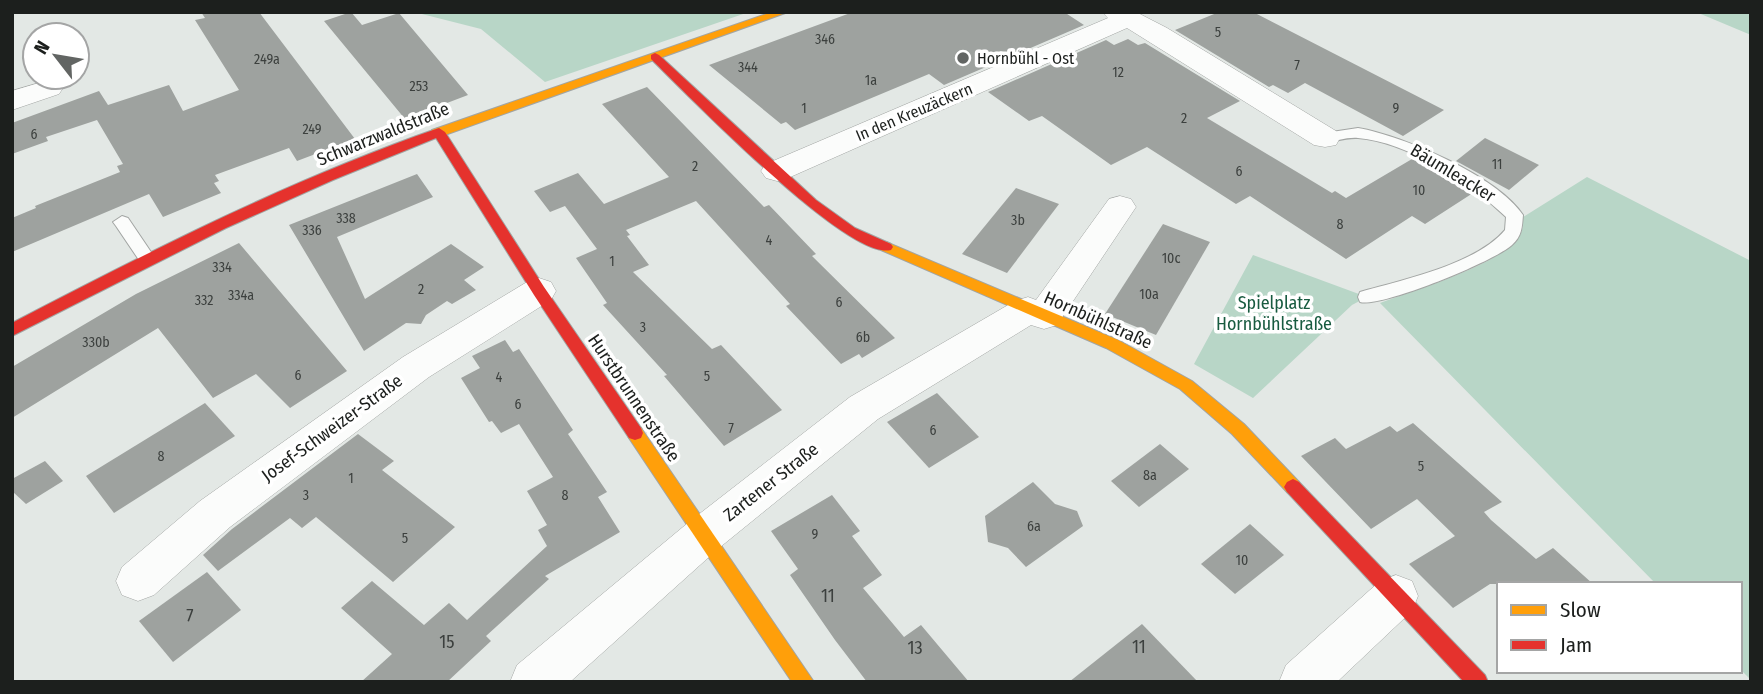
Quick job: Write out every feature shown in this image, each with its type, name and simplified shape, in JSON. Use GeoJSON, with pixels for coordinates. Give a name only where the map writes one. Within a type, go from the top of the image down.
{"type":"FeatureCollection","features":[{"type":"Feature","properties":{"kind":"street","name":"Schwarzwaldstraße"},"geometry":{"type":"LineString","coordinates":[[12,330],[147,260],[282,196],[439,132],[783,12]]}},
{"type":"Feature","properties":{"kind":"street","name":"Bäumleacker"},"geometry":{"type":"LineString","coordinates":[[1121,16],[1158,34],[1325,138]]}},
{"type":"Feature","properties":{"kind":"street","name":"In den Kreuzäckern"},"geometry":{"type":"LineString","coordinates":[[777,171],[1096,35],[1121,16]]}},
{"type":"Feature","properties":{"kind":"street","name":"Hornbühlstraße"},"geometry":{"type":"LineString","coordinates":[[655,57],[811,203],[850,231],[1111,344],[1186,385],[1238,429],[1478,682]]}},
{"type":"Feature","properties":{"kind":"street"},"geometry":{"type":"LineString","coordinates":[[12,102],[41,91]]}},
{"type":"Feature","properties":{"kind":"street","name":"Hurstbrunnenstraße"},"geometry":{"type":"LineString","coordinates":[[439,132],[539,291],[804,682]]}},
{"type":"Feature","properties":{"kind":"street","name":"Zartener Straße"},"geometry":{"type":"LineString","coordinates":[[534,682],[704,535],[864,408],[1036,313],[1119,207]]}},
{"type":"Feature","properties":{"kind":"street","name":"Josef-Schweizer-Straße"},"geometry":{"type":"LineString","coordinates":[[138,581],[215,514],[416,367],[539,291]]}},
{"type":"Feature","properties":{"kind":"street"},"geometry":{"type":"LineString","coordinates":[[1303,682],[1396,596]]}},
{"type":"Feature","properties":{"kind":"lane","name":"Bäumleacker"},"geometry":{"type":"LineString","coordinates":[[1325,138],[1357,133],[1408,145],[1497,198],[1515,215],[1513,233],[1499,247],[1393,290],[1367,297]]}},
{"type":"Feature","properties":{"kind":"lane"},"geometry":{"type":"LineString","coordinates":[[122,222],[147,260]]}},
{"type":"Feature","properties":{"kind":"green space"},"geometry":{"type":"Polygon","coordinates":[[[414,12],[749,12],[545,82],[481,29],[414,12]]]}},
{"type":"Feature","properties":{"kind":"green space"},"geometry":{"type":"Polygon","coordinates":[[[1696,12],[1751,12],[1751,35],[1696,12]]]}},
{"type":"Feature","properties":{"kind":"green space"},"geometry":{"type":"Polygon","coordinates":[[[1587,177],[1751,261],[1751,680],[1742,671],[1742,582],[1654,582],[1380,303],[1457,275],[1498,255],[1521,233],[1523,217],[1587,177]]]}},
{"type":"Feature","properties":{"kind":"green space","name":"Spielplatz Hornbühlstraße"},"geometry":{"type":"Polygon","coordinates":[[[1253,255],[1367,297],[1352,305],[1253,398],[1194,364],[1253,255]]]}},
{"type":"Feature","properties":{"kind":"building"},"geometry":{"type":"Polygon","coordinates":[[[201,12],[259,12],[355,139],[297,161],[289,148],[215,175],[219,181],[214,183],[221,193],[163,217],[149,194],[12,252],[12,218],[120,172],[117,166],[123,164],[97,120],[46,137],[48,141],[12,154],[12,123],[99,91],[108,105],[169,85],[183,111],[239,90],[195,20],[205,18],[201,12]]]}},
{"type":"Feature","properties":{"kind":"building"},"geometry":{"type":"Polygon","coordinates":[[[351,12],[362,25],[399,13],[468,95],[405,119],[324,21],[351,12]]]}},
{"type":"Feature","properties":{"kind":"building"},"geometry":{"type":"Polygon","coordinates":[[[853,12],[1064,12],[1084,25],[944,85],[929,74],[795,130],[786,122],[781,124],[709,65],[853,12]]]}},
{"type":"Feature","properties":{"kind":"building"},"geometry":{"type":"Polygon","coordinates":[[[1219,12],[1253,12],[1444,110],[1403,136],[1305,83],[1288,93],[1273,85],[1269,87],[1175,30],[1219,12]]]}},
{"type":"Feature","properties":{"kind":"building"},"geometry":{"type":"Polygon","coordinates":[[[1128,39],[1138,45],[1145,43],[1240,101],[1207,118],[1332,193],[1335,191],[1346,198],[1412,159],[1439,174],[1442,172],[1473,193],[1425,224],[1412,216],[1346,259],[1250,196],[1236,204],[1147,147],[1111,165],[1042,116],[1029,121],[988,92],[1106,40],[1114,45],[1128,39]]]}},
{"type":"Feature","properties":{"kind":"building"},"geometry":{"type":"Polygon","coordinates":[[[647,87],[764,207],[769,205],[816,254],[812,256],[895,338],[862,358],[859,354],[841,364],[786,306],[790,304],[696,201],[626,230],[630,235],[627,236],[649,265],[633,272],[712,349],[721,345],[782,410],[724,446],[664,376],[667,375],[603,305],[607,303],[576,258],[597,249],[565,206],[550,212],[534,191],[578,173],[604,204],[669,177],[602,104],[647,87]]]}},
{"type":"Feature","properties":{"kind":"building"},"geometry":{"type":"Polygon","coordinates":[[[1485,138],[1539,165],[1509,190],[1456,161],[1485,138]]]}},
{"type":"Feature","properties":{"kind":"building"},"geometry":{"type":"Polygon","coordinates":[[[417,174],[433,197],[337,237],[365,299],[451,244],[484,267],[464,280],[476,290],[452,304],[447,301],[426,315],[421,324],[406,323],[364,351],[289,225],[417,174]]]}},
{"type":"Feature","properties":{"kind":"building"},"geometry":{"type":"Polygon","coordinates":[[[1016,188],[1059,204],[1007,273],[962,254],[1016,188]]]}},
{"type":"Feature","properties":{"kind":"building"},"geometry":{"type":"Polygon","coordinates":[[[1163,224],[1210,242],[1156,335],[1105,314],[1163,224]]]}},
{"type":"Feature","properties":{"kind":"building"},"geometry":{"type":"Polygon","coordinates":[[[239,243],[347,371],[290,408],[256,374],[213,398],[158,328],[12,418],[12,367],[136,294],[239,243]]]}},
{"type":"Feature","properties":{"kind":"building"},"geometry":{"type":"Polygon","coordinates":[[[505,340],[513,352],[519,349],[573,430],[568,434],[607,492],[598,497],[620,532],[545,576],[549,579],[486,636],[491,641],[447,682],[361,682],[392,654],[341,608],[372,581],[424,625],[449,603],[467,620],[547,546],[538,530],[547,525],[527,491],[553,477],[519,424],[501,433],[492,421],[489,422],[461,378],[480,368],[472,356],[505,340]]]}},
{"type":"Feature","properties":{"kind":"building"},"geometry":{"type":"Polygon","coordinates":[[[937,393],[979,437],[929,468],[887,422],[937,393]]]}},
{"type":"Feature","properties":{"kind":"building"},"geometry":{"type":"Polygon","coordinates":[[[205,403],[235,436],[114,513],[86,476],[205,403]]]}},
{"type":"Feature","properties":{"kind":"building"},"geometry":{"type":"Polygon","coordinates":[[[1413,423],[1502,502],[1484,512],[1491,520],[1536,559],[1553,548],[1591,582],[1497,582],[1453,608],[1409,564],[1455,536],[1417,499],[1371,529],[1301,456],[1335,438],[1346,449],[1390,426],[1397,432],[1413,423]]]}},
{"type":"Feature","properties":{"kind":"building"},"geometry":{"type":"Polygon","coordinates":[[[358,434],[394,461],[382,470],[455,527],[393,582],[316,517],[302,528],[290,518],[218,571],[203,555],[232,529],[358,434]]]}},
{"type":"Feature","properties":{"kind":"building"},"geometry":{"type":"Polygon","coordinates":[[[1160,444],[1189,469],[1139,507],[1111,481],[1160,444]]]}},
{"type":"Feature","properties":{"kind":"building"},"geometry":{"type":"Polygon","coordinates":[[[45,461],[63,481],[26,504],[12,491],[12,479],[45,461]]]}},
{"type":"Feature","properties":{"kind":"building"},"geometry":{"type":"Polygon","coordinates":[[[1033,482],[1055,504],[1077,511],[1083,526],[1026,567],[1008,548],[988,542],[985,516],[1033,482]]]}},
{"type":"Feature","properties":{"kind":"building"},"geometry":{"type":"Polygon","coordinates":[[[832,495],[860,531],[852,536],[882,575],[863,588],[904,637],[921,625],[969,682],[867,682],[835,640],[790,575],[798,569],[771,531],[832,495]]]}},
{"type":"Feature","properties":{"kind":"building"},"geometry":{"type":"Polygon","coordinates":[[[1250,524],[1284,555],[1235,594],[1201,564],[1250,524]]]}},
{"type":"Feature","properties":{"kind":"building"},"geometry":{"type":"Polygon","coordinates":[[[207,572],[241,610],[173,662],[139,621],[207,572]]]}},
{"type":"Feature","properties":{"kind":"building"},"geometry":{"type":"Polygon","coordinates":[[[1142,624],[1198,682],[1069,682],[1142,624]]]}},
{"type":"Feature","properties":{"kind":"traffic: slow"},"geometry":{"type":"LineString","coordinates":[[437,133],[783,12]]}},
{"type":"Feature","properties":{"kind":"traffic: slow"},"geometry":{"type":"LineString","coordinates":[[886,247],[1112,344],[1186,385],[1238,429],[1293,487]]}},
{"type":"Feature","properties":{"kind":"traffic: slow"},"geometry":{"type":"LineString","coordinates":[[635,433],[804,682]]}},
{"type":"Feature","properties":{"kind":"traffic: jam"},"geometry":{"type":"LineString","coordinates":[[655,57],[811,203],[850,231],[886,247]]}},
{"type":"Feature","properties":{"kind":"traffic: jam"},"geometry":{"type":"LineString","coordinates":[[439,132],[539,291],[635,433]]}},
{"type":"Feature","properties":{"kind":"traffic: jam"},"geometry":{"type":"LineString","coordinates":[[12,330],[221,225],[328,177],[437,133]]}},
{"type":"Feature","properties":{"kind":"traffic: jam"},"geometry":{"type":"LineString","coordinates":[[1293,487],[1478,682]]}},
{"type":"Feature","properties":{"kind":"place","name":"Hornbühl - Ost"},"geometry":{"type":"Point","coordinates":[963,58]}}]}
